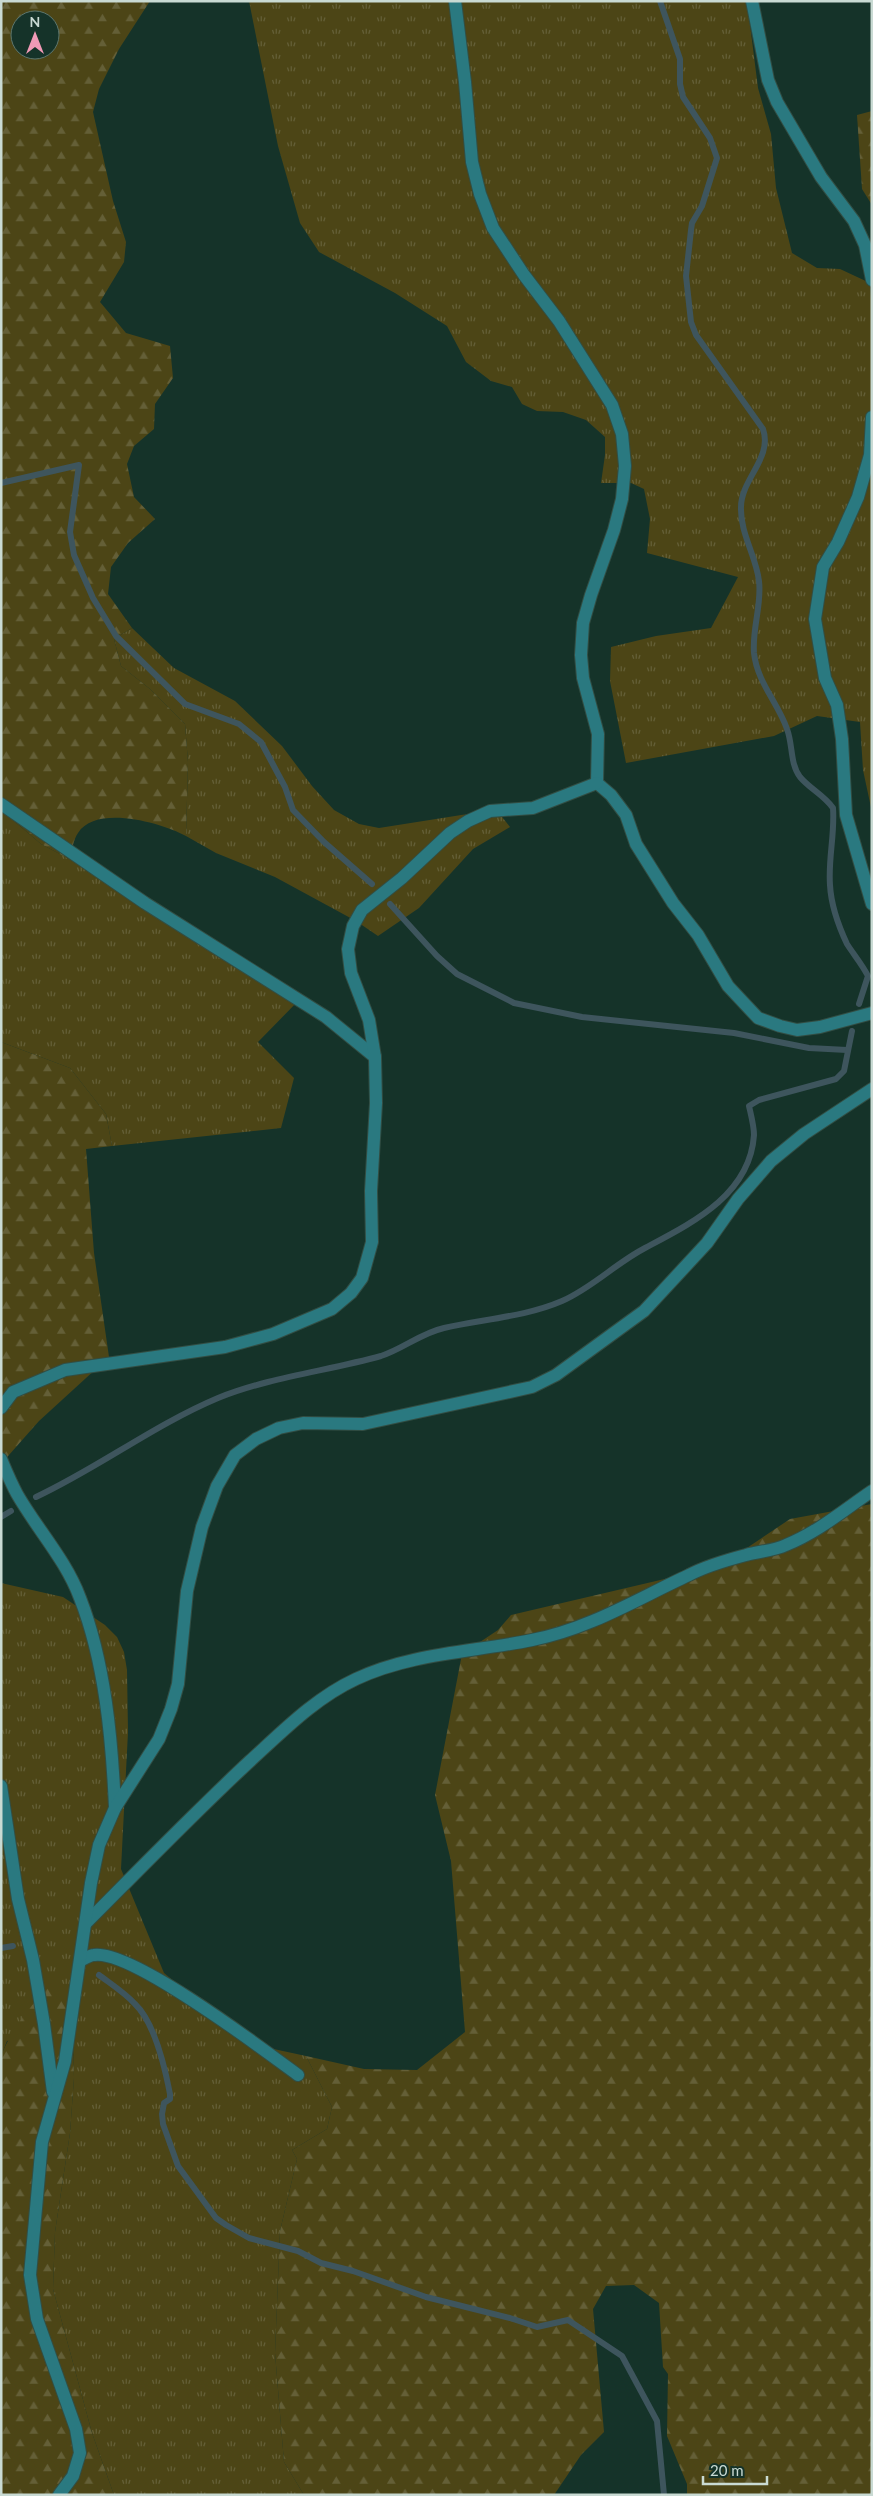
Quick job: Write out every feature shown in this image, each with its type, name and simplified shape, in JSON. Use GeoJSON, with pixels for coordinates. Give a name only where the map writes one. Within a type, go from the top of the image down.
{"type":"FeatureCollection","features":[{"type":"Feature","properties":{"kind":"street"},"geometry":{"type":"LineString","coordinates":[[455,1],[472,162],[483,203],[493,228],[559,321],[612,405],[622,434],[625,466],[622,499],[614,530],[583,623],[581,655],[583,678],[598,734],[596,783]]}},
{"type":"Feature","properties":{"kind":"street"},"geometry":{"type":"LineString","coordinates":[[752,1],[768,80],[777,102],[821,177],[854,221],[865,245],[872,280]]}},
{"type":"Feature","properties":{"kind":"street"},"geometry":{"type":"LineString","coordinates":[[872,417],[871,455],[856,504],[823,567],[817,596],[815,619],[825,678],[837,705],[842,739],[846,814],[872,904]]}},
{"type":"Feature","properties":{"kind":"street"},"geometry":{"type":"LineString","coordinates":[[596,783],[611,795],[626,815],[636,844],[673,903],[698,935],[728,986],[758,1018],[797,1030],[820,1027],[872,1014]]}},
{"type":"Feature","properties":{"kind":"street"},"geometry":{"type":"LineString","coordinates":[[1,1408],[13,1392],[65,1370],[225,1347],[273,1334],[332,1309],[351,1293],[362,1278],[372,1242],[376,1057],[369,1020],[351,973],[348,949],[353,926],[362,910],[402,878],[450,833],[468,821],[490,811],[533,808],[596,783]]}},
{"type":"Feature","properties":{"kind":"street"},"geometry":{"type":"LineString","coordinates":[[1,804],[145,903],[326,1017],[376,1057]]}},
{"type":"Feature","properties":{"kind":"street"},"geometry":{"type":"LineString","coordinates":[[59,2495],[73,2476],[80,2453],[76,2429],[36,2319],[30,2274],[42,2142],[53,2097],[65,2061],[99,1845],[115,1808],[159,1739],[171,1709],[178,1684],[188,1591],[202,1527],[217,1486],[236,1455],[256,1439],[279,1428],[303,1423],[363,1424],[532,1387],[556,1375],[644,1311],[671,1284],[707,1243],[738,1199],[771,1160],[804,1134],[872,1089]]}},
{"type":"Feature","properties":{"kind":"street"},"geometry":{"type":"LineString","coordinates":[[1,1459],[17,1494],[53,1548],[80,1597],[94,1645],[112,1748],[115,1808]]}},
{"type":"Feature","properties":{"kind":"street"},"geometry":{"type":"LineString","coordinates":[[86,1923],[217,1792],[279,1735],[318,1701],[357,1678],[430,1657],[475,1648],[533,1640],[592,1622],[648,1597],[690,1574],[746,1555],[784,1546],[815,1532],[872,1490]]}},
{"type":"Feature","properties":{"kind":"street"},"geometry":{"type":"LineString","coordinates":[[1,1786],[18,1900],[33,1960],[53,2097]]}},
{"type":"Feature","properties":{"kind":"street"},"geometry":{"type":"LineString","coordinates":[[80,1961],[94,1955],[114,1958],[146,1973],[214,2014],[298,2075]]}},
{"type":"Feature","properties":{"kind":"green space"},"geometry":{"type":"Polygon","coordinates":[[[1,1],[150,1],[119,49],[99,89],[93,112],[113,201],[126,242],[124,262],[100,302],[126,333],[170,346],[173,378],[155,404],[154,429],[134,446],[127,464],[134,497],[155,519],[128,543],[111,567],[108,594],[132,628],[114,639],[121,666],[150,689],[185,724],[188,762],[186,836],[162,826],[146,822],[114,818],[99,819],[87,824],[78,833],[69,859],[41,844],[1,810],[1,1]]]}},
{"type":"Feature","properties":{"kind":"green space"},"geometry":{"type":"Polygon","coordinates":[[[249,1],[747,1],[758,88],[771,134],[776,188],[792,253],[817,268],[840,269],[870,283],[872,313],[872,812],[863,770],[860,722],[817,716],[774,736],[626,763],[610,681],[611,647],[656,636],[711,628],[738,577],[647,553],[650,519],[644,489],[631,483],[601,483],[605,455],[605,437],[586,420],[563,412],[537,411],[522,404],[512,387],[491,381],[466,362],[447,326],[395,293],[319,252],[300,223],[278,146],[249,1]]]}},
{"type":"Feature","properties":{"kind":"green space"},"geometry":{"type":"Polygon","coordinates":[[[872,111],[872,205],[862,189],[857,115],[872,111]]]}},
{"type":"Feature","properties":{"kind":"green space"},"geometry":{"type":"Polygon","coordinates":[[[132,628],[174,668],[235,701],[282,746],[312,786],[334,810],[359,824],[379,828],[474,813],[499,813],[510,827],[473,849],[419,908],[378,936],[356,921],[275,877],[216,853],[186,836],[188,762],[185,724],[150,689],[121,666],[114,639],[132,628]]]}},
{"type":"Feature","properties":{"kind":"green space"},"geometry":{"type":"Polygon","coordinates":[[[1,810],[41,844],[137,895],[301,998],[258,1042],[294,1078],[281,1128],[112,1146],[106,1114],[70,1068],[1,1042],[1,810]]]}},
{"type":"Feature","properties":{"kind":"green space"},"geometry":{"type":"Polygon","coordinates":[[[1,1042],[70,1068],[106,1114],[112,1146],[86,1149],[94,1253],[109,1357],[39,1421],[1,1464],[1,1042]]]}},
{"type":"Feature","properties":{"kind":"green space"},"geometry":{"type":"Polygon","coordinates":[[[872,1504],[872,2495],[687,2495],[687,2484],[667,2436],[668,2374],[663,2367],[659,2303],[634,2285],[606,2286],[593,2309],[604,2432],[581,2455],[554,2495],[304,2495],[284,2462],[275,2353],[280,2231],[297,2159],[292,2150],[327,2129],[332,2107],[306,2056],[364,2069],[417,2070],[465,2032],[451,1861],[435,1795],[462,1654],[498,1630],[511,1615],[720,1566],[790,1519],[872,1504]]]}},
{"type":"Feature","properties":{"kind":"green space"},"geometry":{"type":"Polygon","coordinates":[[[1,1583],[63,1597],[105,1625],[117,1637],[124,1652],[127,1670],[128,1732],[121,1869],[164,1973],[250,2044],[306,2056],[332,2107],[327,2129],[292,2150],[297,2159],[280,2231],[275,2353],[284,2462],[304,2495],[114,2495],[92,2433],[53,2289],[55,2232],[70,2133],[74,2078],[73,2028],[7,2041],[1,2056],[1,1583]]]}},
{"type":"Feature","properties":{"kind":"green space"},"geometry":{"type":"Polygon","coordinates":[[[60,1986],[68,1988],[73,2028],[74,2078],[70,2133],[55,2232],[53,2289],[92,2433],[114,2495],[1,2495],[1,2056],[15,2028],[34,2003],[48,1987],[60,1986]]]}},
{"type":"Feature","properties":{"kind":"waterway"},"geometry":{"type":"LineString","coordinates":[[660,1],[680,59],[680,84],[683,97],[710,138],[717,158],[702,206],[692,223],[686,276],[691,322],[696,335],[763,429],[765,440],[760,459],[742,497],[741,507],[745,535],[755,563],[760,590],[754,635],[756,664],[763,683],[787,729],[797,772],[833,808],[830,866],[832,900],[847,944],[868,976],[859,1004]]}},
{"type":"Feature","properties":{"kind":"waterway"},"geometry":{"type":"LineString","coordinates":[[1,483],[79,465],[70,532],[74,555],[93,598],[116,636],[185,704],[239,724],[261,742],[285,787],[293,810],[324,842],[372,884]]}},
{"type":"Feature","properties":{"kind":"waterway"},"geometry":{"type":"LineString","coordinates":[[390,904],[437,956],[457,974],[514,1003],[582,1017],[734,1033],[809,1048],[847,1050]]}},
{"type":"Feature","properties":{"kind":"waterway"},"geometry":{"type":"LineString","coordinates":[[36,1497],[59,1486],[171,1421],[218,1398],[278,1379],[381,1356],[436,1330],[533,1311],[573,1296],[634,1254],[681,1228],[716,1205],[730,1191],[742,1174],[750,1156],[754,1135],[749,1106],[759,1100],[836,1079],[844,1071],[852,1031]]}},
{"type":"Feature","properties":{"kind":"waterway"},"geometry":{"type":"LineString","coordinates":[[1,1517],[11,1511]]}},
{"type":"Feature","properties":{"kind":"waterway"},"geometry":{"type":"LineString","coordinates":[[1,1948],[13,1946]]}},
{"type":"Feature","properties":{"kind":"waterway"},"geometry":{"type":"LineString","coordinates":[[99,1975],[131,2000],[142,2012],[154,2034],[170,2094],[170,2099],[164,2103],[163,2124],[178,2166],[216,2218],[249,2238],[298,2251],[321,2263],[353,2271],[426,2297],[510,2318],[537,2327],[568,2320],[622,2356],[657,2421],[664,2495]]}}]}
